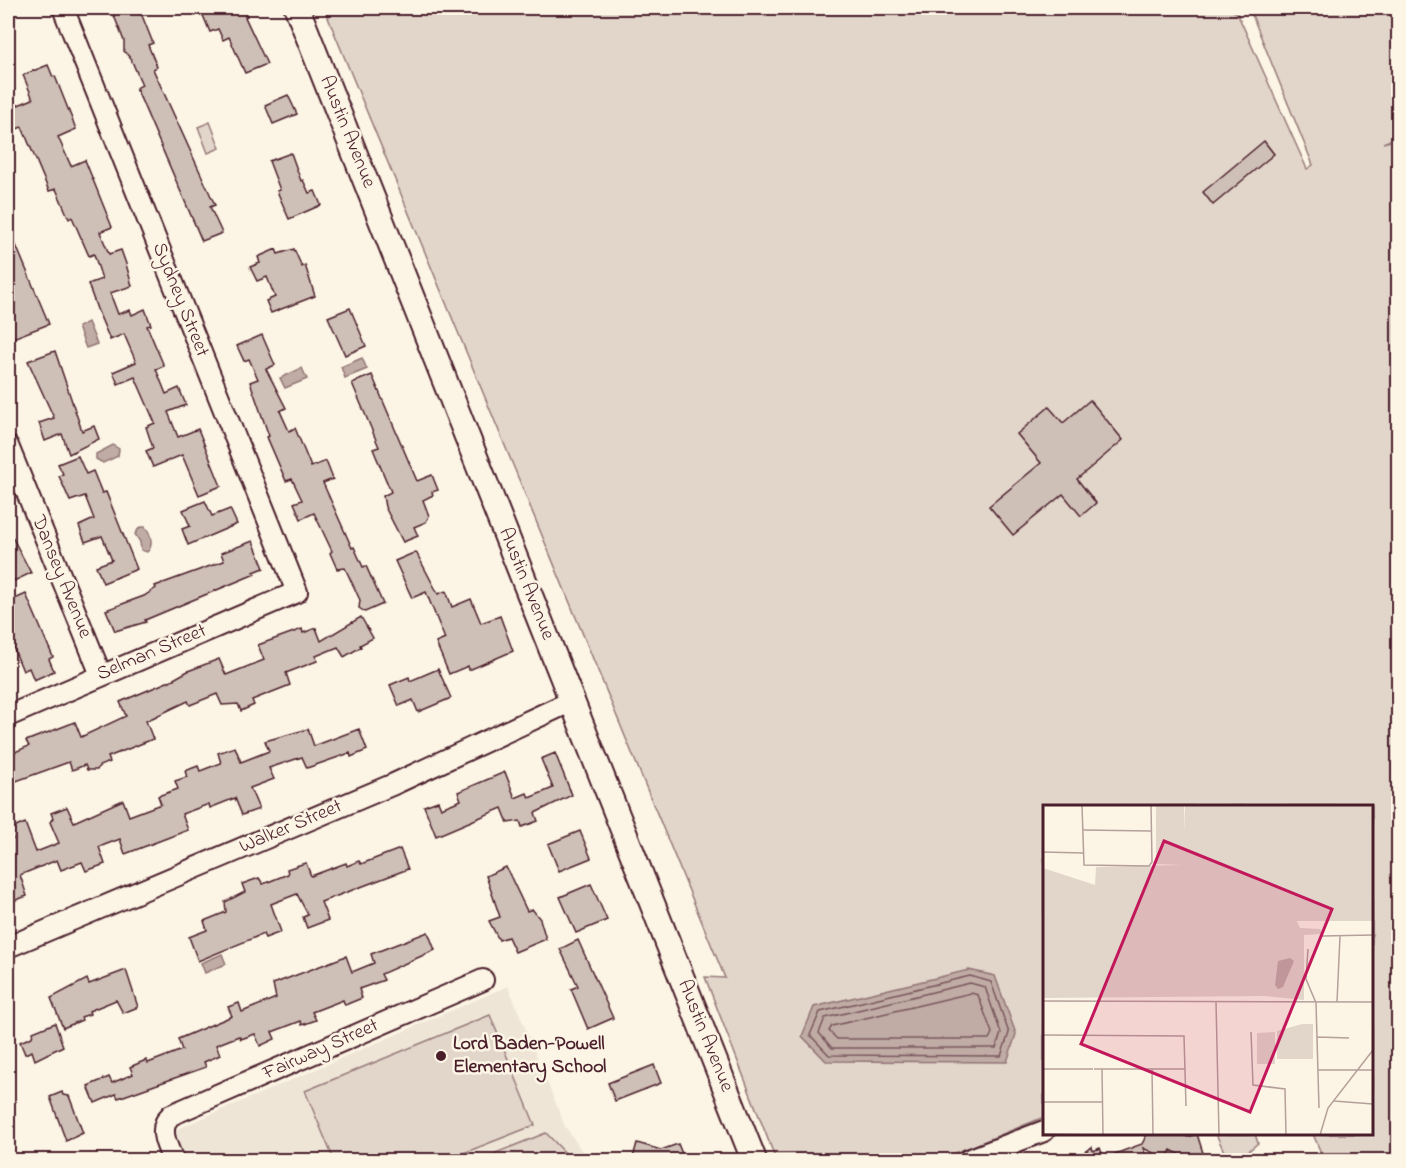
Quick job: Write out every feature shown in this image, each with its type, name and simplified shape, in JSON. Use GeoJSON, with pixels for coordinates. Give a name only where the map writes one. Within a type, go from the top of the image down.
{"type":"FeatureCollection","features":[{"type":"Feature","properties":{"kind":"main road","name":"Austin Avenue"},"geometry":{"type":"LineString","coordinates":[[297,8],[754,1161]]}},
{"type":"Feature","properties":{"kind":"street","name":"Sydney Street"},"geometry":{"type":"LineString","coordinates":[[63,8],[297,592]]}},
{"type":"Feature","properties":{"kind":"street","name":"Dansey Avenue"},"geometry":{"type":"LineString","coordinates":[[8,446],[14,480],[101,675]]}},
{"type":"Feature","properties":{"kind":"street","name":"Selman Street"},"geometry":{"type":"LineString","coordinates":[[8,716],[297,592]]}},
{"type":"Feature","properties":{"kind":"street","name":"Walker Street"},"geometry":{"type":"LineString","coordinates":[[8,947],[394,784],[572,701]]}},
{"type":"Feature","properties":{"kind":"street","name":"Fairway Street"},"geometry":{"type":"LineString","coordinates":[[173,1161],[165,1141],[164,1125],[171,1115],[483,980]]}},
{"type":"Feature","properties":{"kind":"street"},"geometry":{"type":"LineString","coordinates":[[968,1161],[1043,1131]]}},
{"type":"Feature","properties":{"kind":"shaded area"},"geometry":{"type":"Polygon","coordinates":[[[324,8],[1230,8],[1238,15],[1307,169],[1313,165],[1250,10],[1256,8],[1398,8],[1398,137],[1383,143],[1398,139],[1398,1160],[1324,1160],[1313,1135],[1373,1135],[1373,805],[1043,805],[1043,1117],[938,1160],[776,1160],[705,977],[725,978],[324,8]]]}},
{"type":"Feature","properties":{"kind":"shaded area"},"geometry":{"type":"Polygon","coordinates":[[[210,122],[220,148],[208,153],[198,127],[210,122]]]}},
{"type":"Feature","properties":{"kind":"shaded area","name":"Lord Baden-Powell Elementary School"},"geometry":{"type":"Polygon","coordinates":[[[508,986],[565,1126],[588,1160],[185,1160],[173,1131],[508,986]]]}},
{"type":"Feature","properties":{"kind":"shaded area"},"geometry":{"type":"Polygon","coordinates":[[[490,1015],[535,1125],[446,1160],[334,1160],[305,1091],[490,1015]]]}},
{"type":"Feature","properties":{"kind":"shaded area"},"geometry":{"type":"Polygon","coordinates":[[[546,1133],[572,1160],[478,1160],[546,1133]]]}},
{"type":"Feature","properties":{"kind":"shaded area"},"geometry":{"type":"Polygon","coordinates":[[[1216,1135],[1255,1135],[1258,1143],[1238,1160],[1228,1160],[1216,1135]]]}},
{"type":"Feature","properties":{"kind":"water"},"geometry":{"type":"Polygon","coordinates":[[[88,322],[97,344],[86,348],[78,327],[88,322]]]}},
{"type":"Feature","properties":{"kind":"water"},"geometry":{"type":"Polygon","coordinates":[[[362,358],[367,369],[345,378],[341,367],[362,358]]]}},
{"type":"Feature","properties":{"kind":"water"},"geometry":{"type":"Polygon","coordinates":[[[302,368],[307,379],[285,388],[280,378],[302,368]]]}},
{"type":"Feature","properties":{"kind":"water"},"geometry":{"type":"Polygon","coordinates":[[[113,445],[119,449],[118,456],[103,463],[96,459],[96,454],[113,445]]]}},
{"type":"Feature","properties":{"kind":"water"},"geometry":{"type":"Polygon","coordinates":[[[140,527],[145,527],[150,536],[151,543],[147,552],[141,550],[140,542],[135,534],[140,527]]]}},
{"type":"Feature","properties":{"kind":"water"},"geometry":{"type":"Polygon","coordinates":[[[222,954],[226,964],[205,973],[201,963],[222,954]]]}},
{"type":"Feature","properties":{"kind":"water"},"geometry":{"type":"Polygon","coordinates":[[[969,970],[995,976],[1016,1034],[1007,1062],[826,1061],[802,1036],[814,1007],[969,970]]]}},
{"type":"Feature","properties":{"kind":"building"},"geometry":{"type":"Polygon","coordinates":[[[111,8],[139,8],[153,43],[148,45],[157,67],[153,69],[215,205],[210,207],[222,233],[202,241],[136,88],[142,85],[131,59],[124,51],[124,41],[111,8]]]}},
{"type":"Feature","properties":{"kind":"building"},"geometry":{"type":"Polygon","coordinates":[[[206,8],[243,8],[267,64],[245,73],[229,37],[223,40],[218,29],[210,32],[202,13],[207,11],[206,8]]]}},
{"type":"Feature","properties":{"kind":"building"},"geometry":{"type":"Polygon","coordinates":[[[48,65],[53,77],[55,76],[76,129],[58,137],[71,166],[85,160],[112,227],[100,232],[109,254],[121,250],[126,264],[132,286],[110,293],[118,314],[130,310],[132,315],[145,309],[151,325],[147,326],[164,366],[156,369],[166,394],[179,388],[186,405],[168,412],[178,437],[198,429],[221,486],[199,495],[182,455],[153,467],[146,451],[153,448],[146,427],[155,423],[135,377],[118,384],[113,372],[136,362],[124,334],[110,340],[88,284],[102,279],[94,254],[89,256],[72,217],[69,219],[56,189],[49,191],[22,127],[11,131],[8,123],[8,109],[33,99],[23,75],[48,65]]]}},
{"type":"Feature","properties":{"kind":"building"},"geometry":{"type":"Polygon","coordinates":[[[288,95],[297,114],[273,124],[265,105],[288,95]]]}},
{"type":"Feature","properties":{"kind":"building"},"geometry":{"type":"Polygon","coordinates":[[[1264,141],[1274,154],[1213,205],[1203,192],[1264,141]]]}},
{"type":"Feature","properties":{"kind":"building"},"geometry":{"type":"Polygon","coordinates":[[[291,153],[301,181],[303,180],[309,193],[315,191],[321,205],[289,219],[277,191],[280,190],[269,161],[291,153]]]}},
{"type":"Feature","properties":{"kind":"building"},"geometry":{"type":"Polygon","coordinates":[[[8,226],[49,324],[8,340],[8,226]]]}},
{"type":"Feature","properties":{"kind":"building"},"geometry":{"type":"Polygon","coordinates":[[[276,249],[278,254],[294,249],[302,267],[305,265],[315,296],[271,313],[266,301],[275,297],[267,277],[257,281],[250,267],[260,263],[258,257],[276,249]]]}},
{"type":"Feature","properties":{"kind":"building"},"geometry":{"type":"Polygon","coordinates":[[[350,308],[366,346],[345,355],[328,317],[350,308]]]}},
{"type":"Feature","properties":{"kind":"building"},"geometry":{"type":"Polygon","coordinates":[[[262,335],[275,365],[266,369],[286,408],[280,411],[289,431],[295,428],[311,467],[326,461],[333,479],[323,483],[352,548],[354,547],[363,567],[366,566],[383,604],[365,612],[359,608],[360,600],[345,568],[337,569],[330,553],[332,551],[314,513],[301,519],[294,503],[302,500],[292,479],[286,481],[267,437],[269,436],[250,382],[258,379],[249,359],[244,361],[237,346],[262,335]]]}},
{"type":"Feature","properties":{"kind":"building"},"geometry":{"type":"Polygon","coordinates":[[[55,351],[82,431],[94,426],[99,439],[69,454],[62,434],[45,441],[39,423],[54,418],[28,361],[55,351]]]}},
{"type":"Feature","properties":{"kind":"building"},"geometry":{"type":"Polygon","coordinates":[[[372,375],[417,481],[432,475],[438,490],[423,500],[429,516],[426,522],[414,527],[418,536],[403,542],[385,507],[383,496],[391,492],[373,449],[379,447],[352,383],[372,375]]]}},
{"type":"Feature","properties":{"kind":"building"},"geometry":{"type":"Polygon","coordinates":[[[1090,400],[1123,440],[1077,479],[1096,503],[1081,516],[1063,494],[1013,535],[989,506],[1041,463],[1017,434],[1049,407],[1063,423],[1090,400]]]}},
{"type":"Feature","properties":{"kind":"building"},"geometry":{"type":"Polygon","coordinates":[[[78,456],[86,474],[93,471],[102,493],[106,492],[137,569],[103,583],[96,566],[112,560],[102,536],[85,542],[79,526],[94,519],[85,496],[70,501],[59,476],[63,474],[58,464],[78,456]]]}},
{"type":"Feature","properties":{"kind":"building"},"geometry":{"type":"Polygon","coordinates":[[[205,501],[212,516],[230,509],[237,524],[188,545],[182,529],[190,526],[183,510],[205,501]]]}},
{"type":"Feature","properties":{"kind":"building"},"geometry":{"type":"Polygon","coordinates":[[[8,529],[31,573],[14,581],[8,567],[8,529]]]}},
{"type":"Feature","properties":{"kind":"building"},"geometry":{"type":"Polygon","coordinates":[[[253,541],[264,568],[254,572],[255,574],[145,620],[146,622],[115,631],[106,610],[144,596],[156,588],[155,586],[224,561],[221,553],[253,541]]]}},
{"type":"Feature","properties":{"kind":"building"},"geometry":{"type":"Polygon","coordinates":[[[416,552],[438,594],[446,591],[452,607],[471,599],[481,623],[500,616],[513,651],[469,670],[468,666],[449,674],[436,643],[445,639],[426,592],[412,598],[395,561],[416,552]]]}},
{"type":"Feature","properties":{"kind":"building"},"geometry":{"type":"Polygon","coordinates":[[[26,594],[53,657],[49,659],[54,671],[34,680],[29,668],[23,671],[11,642],[8,643],[8,602],[26,594]]]}},
{"type":"Feature","properties":{"kind":"building"},"geometry":{"type":"Polygon","coordinates":[[[361,617],[373,638],[344,657],[338,647],[316,656],[317,661],[286,673],[290,685],[252,700],[254,705],[241,711],[238,704],[222,705],[217,694],[190,705],[188,701],[146,721],[153,739],[108,757],[110,762],[99,766],[97,770],[87,770],[85,765],[72,770],[69,762],[8,784],[8,755],[29,746],[26,741],[75,722],[81,737],[126,716],[120,702],[188,671],[219,659],[226,675],[264,660],[258,645],[302,629],[303,633],[316,628],[321,641],[361,617]]]}},
{"type":"Feature","properties":{"kind":"building"},"geometry":{"type":"Polygon","coordinates":[[[438,669],[451,698],[418,712],[413,700],[399,706],[390,685],[409,677],[410,681],[438,669]]]}},
{"type":"Feature","properties":{"kind":"building"},"geometry":{"type":"Polygon","coordinates":[[[308,729],[314,746],[359,729],[367,750],[351,757],[350,753],[307,768],[302,757],[269,768],[274,779],[250,788],[259,809],[242,815],[235,798],[210,808],[209,804],[182,814],[188,830],[125,854],[120,839],[99,847],[105,864],[86,871],[82,862],[61,870],[57,860],[20,875],[27,896],[13,901],[8,886],[8,841],[13,839],[9,830],[25,823],[36,852],[59,843],[50,822],[53,818],[51,813],[67,807],[74,822],[123,800],[129,816],[161,804],[158,796],[178,789],[175,781],[187,777],[185,771],[198,766],[200,771],[221,763],[218,753],[235,747],[241,762],[269,751],[265,741],[308,729]]]}},
{"type":"Feature","properties":{"kind":"building"},"geometry":{"type":"Polygon","coordinates":[[[555,753],[572,795],[535,813],[538,821],[522,827],[520,821],[508,823],[502,808],[436,836],[424,806],[438,801],[441,808],[461,800],[458,792],[505,772],[515,798],[527,793],[529,798],[553,788],[541,759],[555,753]]]}},
{"type":"Feature","properties":{"kind":"building"},"geometry":{"type":"Polygon","coordinates":[[[580,831],[591,858],[559,871],[548,844],[580,831]]]}},
{"type":"Feature","properties":{"kind":"building"},"geometry":{"type":"Polygon","coordinates":[[[400,849],[408,869],[321,902],[328,920],[307,928],[303,917],[308,915],[297,894],[271,904],[281,932],[265,938],[263,934],[198,961],[189,937],[207,930],[204,921],[226,912],[225,902],[245,892],[242,884],[259,878],[263,884],[288,874],[287,869],[306,863],[311,876],[346,863],[347,866],[359,861],[361,864],[400,849]]]}},
{"type":"Feature","properties":{"kind":"building"},"geometry":{"type":"Polygon","coordinates":[[[506,867],[527,911],[532,909],[540,919],[546,939],[515,952],[508,937],[499,940],[489,921],[500,917],[486,876],[506,867]]]}},
{"type":"Feature","properties":{"kind":"building"},"geometry":{"type":"Polygon","coordinates":[[[591,884],[607,920],[576,933],[560,897],[591,884]]]}},
{"type":"Feature","properties":{"kind":"building"},"geometry":{"type":"Polygon","coordinates":[[[428,932],[435,950],[381,974],[384,980],[359,989],[362,998],[345,1005],[343,1000],[312,1012],[316,1020],[302,1025],[301,1021],[272,1032],[275,1039],[260,1046],[255,1034],[241,1039],[239,1036],[216,1045],[220,1055],[204,1062],[206,1067],[118,1098],[116,1094],[95,1103],[88,1086],[109,1077],[112,1083],[133,1074],[130,1067],[182,1050],[178,1039],[232,1016],[228,1007],[239,1003],[242,1012],[276,998],[273,984],[346,956],[352,972],[374,963],[371,954],[428,932]]]}},
{"type":"Feature","properties":{"kind":"building"},"geometry":{"type":"Polygon","coordinates":[[[578,940],[613,1018],[588,1029],[571,989],[578,986],[560,949],[578,940]]]}},
{"type":"Feature","properties":{"kind":"building"},"geometry":{"type":"Polygon","coordinates":[[[126,970],[138,1007],[123,1013],[116,1000],[89,1011],[90,1014],[81,1017],[82,1020],[63,1028],[51,998],[87,979],[89,984],[126,970]]]}},
{"type":"Feature","properties":{"kind":"building"},"geometry":{"type":"Polygon","coordinates":[[[55,1023],[63,1046],[35,1060],[32,1051],[25,1054],[20,1042],[32,1037],[33,1032],[55,1023]]]}},
{"type":"Feature","properties":{"kind":"building"},"geometry":{"type":"Polygon","coordinates":[[[654,1065],[661,1083],[615,1101],[608,1083],[654,1065]]]}},
{"type":"Feature","properties":{"kind":"building"},"geometry":{"type":"Polygon","coordinates":[[[62,1092],[63,1095],[69,1096],[83,1133],[66,1141],[50,1097],[62,1092]]]}},
{"type":"Feature","properties":{"kind":"building"},"geometry":{"type":"Polygon","coordinates":[[[1146,1135],[1188,1137],[1197,1135],[1204,1156],[1186,1161],[1185,1157],[1171,1150],[1166,1159],[1143,1148],[1148,1161],[1070,1161],[1092,1147],[1093,1151],[1100,1148],[1104,1158],[1142,1144],[1146,1135]]]}},
{"type":"Feature","properties":{"kind":"building"},"geometry":{"type":"Polygon","coordinates":[[[637,1143],[661,1150],[678,1144],[685,1161],[632,1161],[637,1143]]]}},
{"type":"Feature","properties":{"kind":"place","name":"Lord Baden-Powell Elementary School"},"geometry":{"type":"Point","coordinates":[441,1056]}}]}
